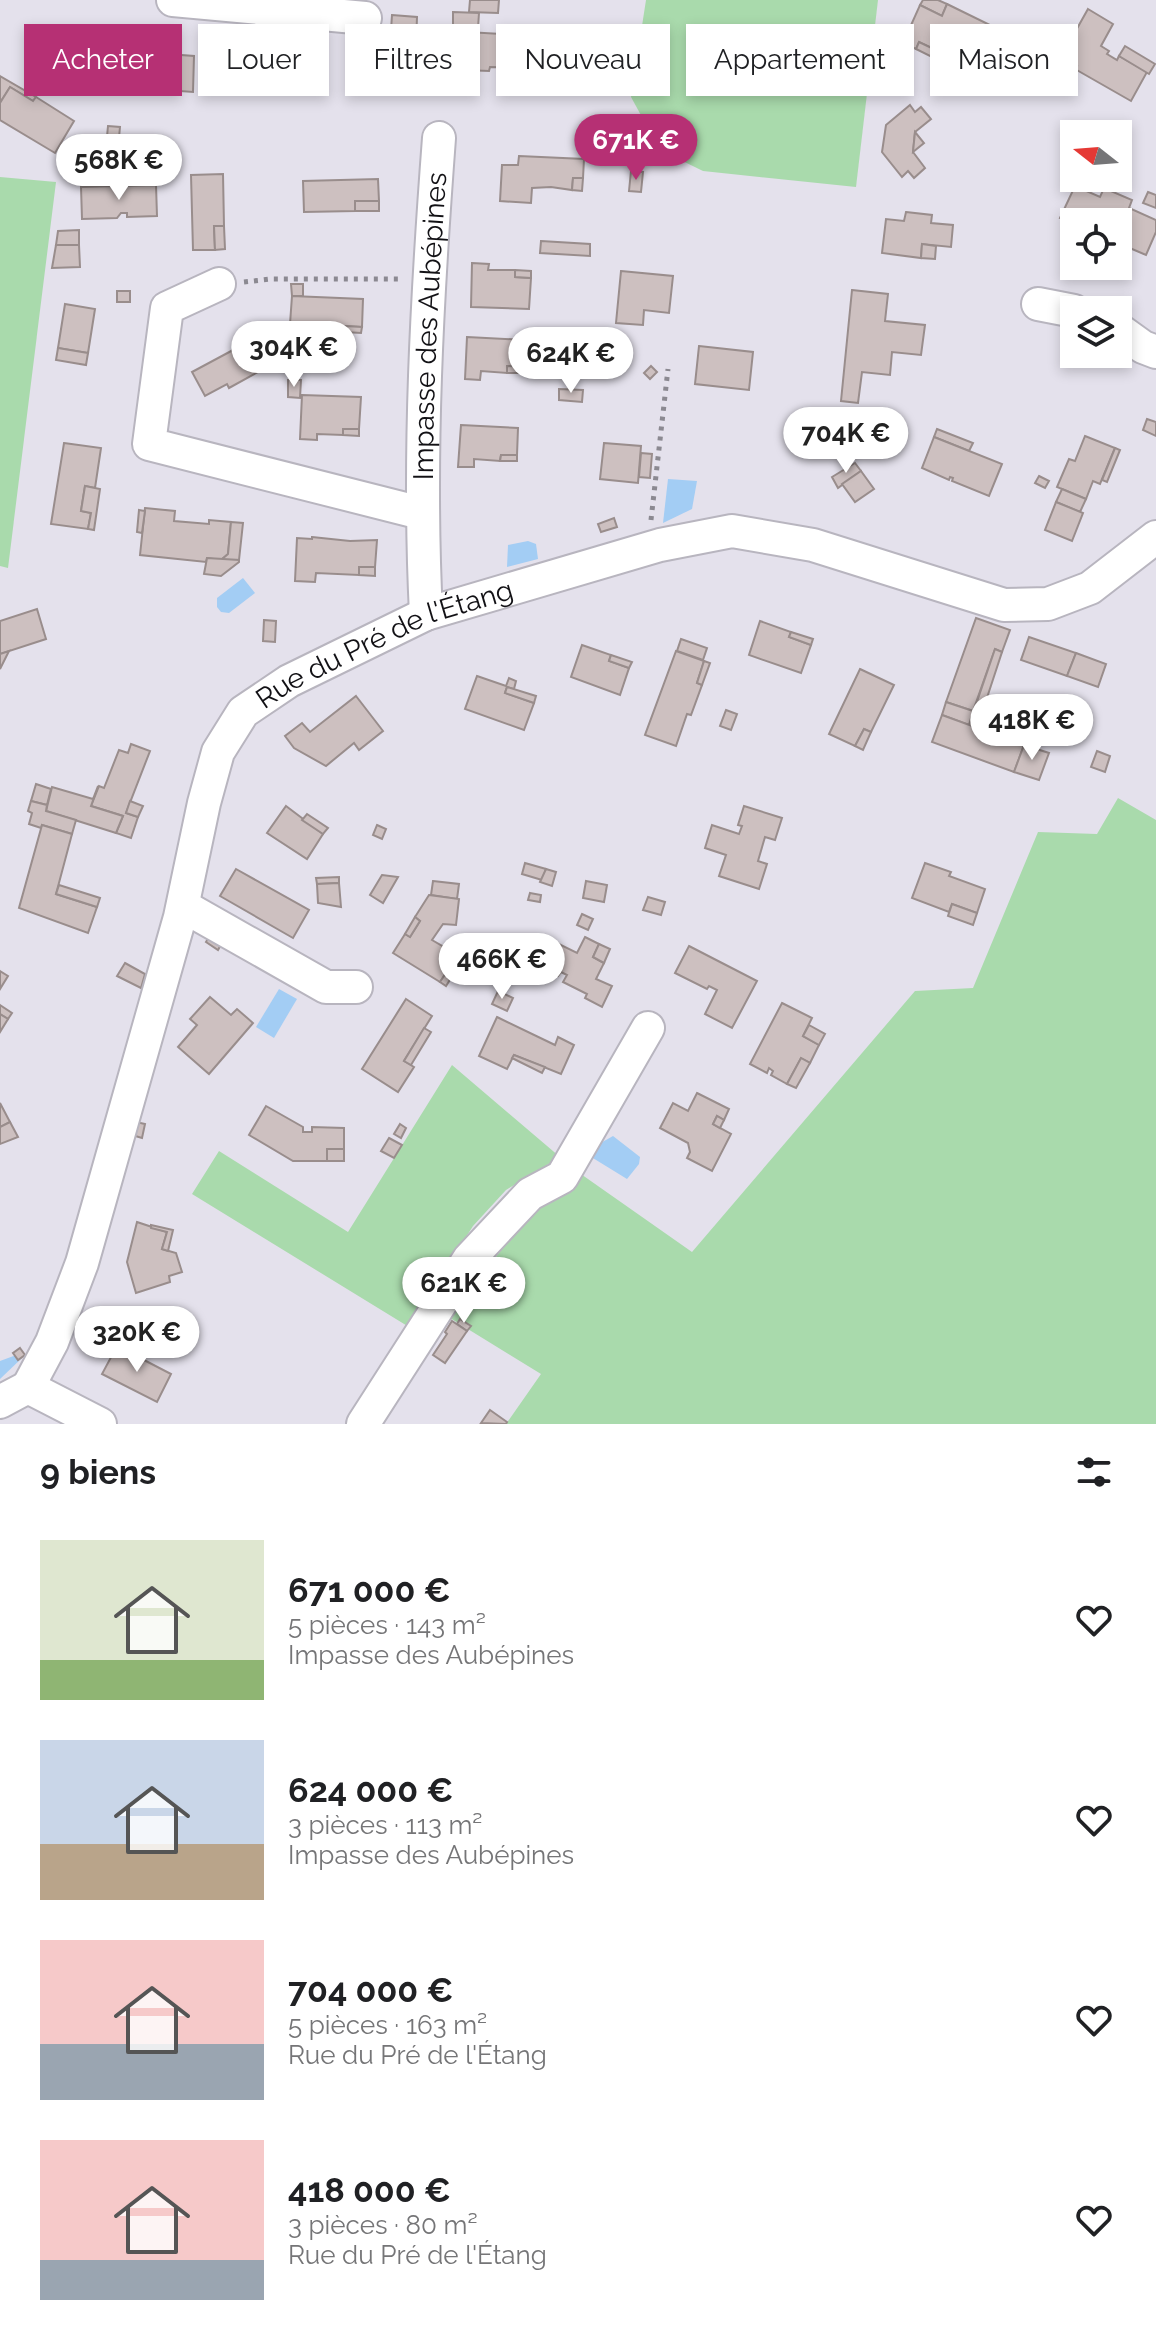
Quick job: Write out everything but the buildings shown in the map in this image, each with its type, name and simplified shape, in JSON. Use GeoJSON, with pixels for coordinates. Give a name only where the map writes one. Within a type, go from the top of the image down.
{"type":"FeatureCollection","features":[{"type":"Feature","properties":{"kind":"street"},"geometry":{"type":"LineString","coordinates":[[173,0],[365,18]]}},
{"type":"Feature","properties":{"kind":"street","name":"Impasse des Aubépines"},"geometry":{"type":"LineString","coordinates":[[426,614],[421,513],[429,279],[439,138]]}},
{"type":"Feature","properties":{"kind":"street","name":"Impasse des Aubépines"},"geometry":{"type":"LineString","coordinates":[[219,284],[167,308],[149,444],[421,513]]}},
{"type":"Feature","properties":{"kind":"street"},"geometry":{"type":"LineString","coordinates":[[1038,304],[1060,308]]}},
{"type":"Feature","properties":{"kind":"street"},"geometry":{"type":"LineString","coordinates":[[1132,339],[1156,352]]}},
{"type":"Feature","properties":{"kind":"street","name":"Rue du Pré de l'Étang"},"geometry":{"type":"LineString","coordinates":[[28,1387],[52,1342],[82,1263],[183,906],[218,752],[243,712],[289,681],[426,614],[647,549],[732,531],[813,545],[1004,605],[1048,604],[1090,588],[1156,537]]}},
{"type":"Feature","properties":{"kind":"street"},"geometry":{"type":"LineString","coordinates":[[183,906],[326,987],[356,987]]}},
{"type":"Feature","properties":{"kind":"street"},"geometry":{"type":"LineString","coordinates":[[363,1424],[469,1259],[530,1194],[562,1177],[648,1028]]}},
{"type":"Feature","properties":{"kind":"street"},"geometry":{"type":"LineString","coordinates":[[0,1402],[28,1387],[100,1424]]}},
{"type":"Feature","properties":{"kind":"path"},"geometry":{"type":"LineString","coordinates":[[219,284],[271,279],[429,279]]}},
{"type":"Feature","properties":{"kind":"path"},"geometry":{"type":"LineString","coordinates":[[647,549],[668,369]]}},
{"type":"Feature","properties":{"kind":"green space"},"geometry":{"type":"Polygon","coordinates":[[[646,0],[878,0],[875,24],[686,24],[686,96],[867,96],[856,187],[703,171],[660,150],[631,97],[670,96],[670,24],[642,24],[646,0]]]}},
{"type":"Feature","properties":{"kind":"green space"},"geometry":{"type":"Polygon","coordinates":[[[0,177],[56,182],[8,568],[0,566],[0,177]]]}},
{"type":"Feature","properties":{"kind":"green space"},"geometry":{"type":"Polygon","coordinates":[[[1118,798],[1156,820],[1156,1424],[506,1424],[541,1374],[450,1318],[514,1233],[578,1172],[692,1252],[915,991],[973,988],[1038,832],[1097,834],[1118,798]]]}},
{"type":"Feature","properties":{"kind":"green space"},"geometry":{"type":"Polygon","coordinates":[[[452,1065],[560,1157],[506,1190],[473,1226],[409,1327],[192,1194],[219,1151],[348,1232],[452,1065]]]}},
{"type":"Feature","properties":{"kind":"water"},"geometry":{"type":"Polygon","coordinates":[[[668,479],[697,481],[692,509],[663,523],[668,479]]]}},
{"type":"Feature","properties":{"kind":"water"},"geometry":{"type":"Polygon","coordinates":[[[528,541],[536,544],[538,559],[507,567],[508,545],[528,541]]]}},
{"type":"Feature","properties":{"kind":"water"},"geometry":{"type":"Polygon","coordinates":[[[243,578],[255,593],[229,613],[221,612],[217,607],[217,598],[243,578]]]}},
{"type":"Feature","properties":{"kind":"water"},"geometry":{"type":"Polygon","coordinates":[[[279,989],[297,999],[274,1038],[256,1027],[279,989]]]}},
{"type":"Feature","properties":{"kind":"water"},"geometry":{"type":"Polygon","coordinates":[[[613,1136],[640,1157],[639,1164],[627,1179],[588,1155],[597,1145],[613,1136]]]}},
{"type":"Feature","properties":{"kind":"water"},"geometry":{"type":"Polygon","coordinates":[[[19,1354],[22,1358],[0,1379],[0,1361],[19,1354]]]}}]}
